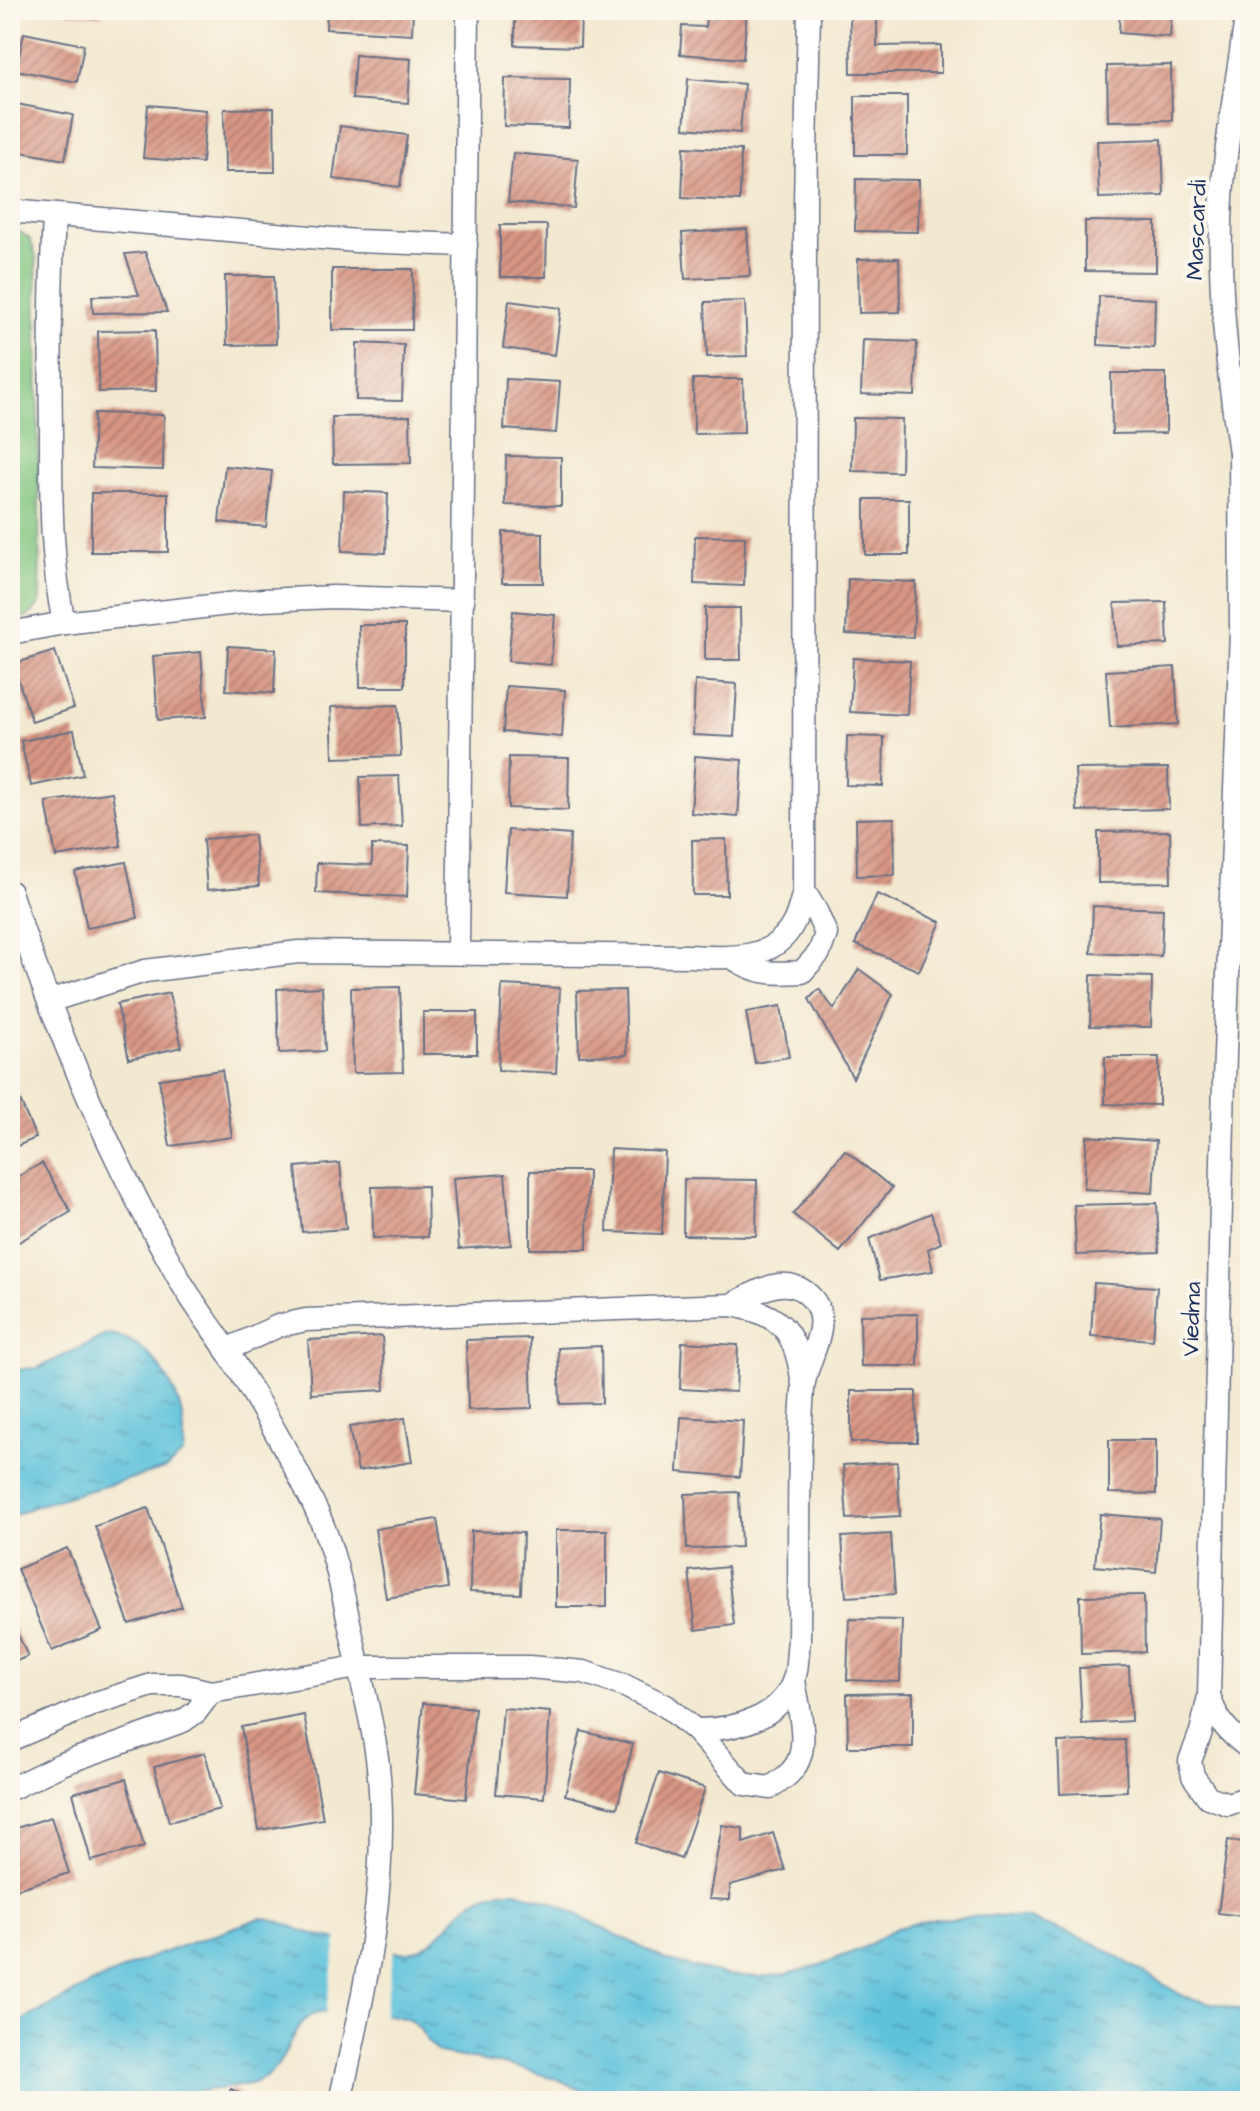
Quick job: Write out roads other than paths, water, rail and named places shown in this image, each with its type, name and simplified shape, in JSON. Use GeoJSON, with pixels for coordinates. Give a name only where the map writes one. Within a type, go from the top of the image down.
{"type":"FeatureCollection","features":[{"type":"Feature","properties":{"kind":"street"},"geometry":{"type":"LineString","coordinates":[[458,952],[468,10]]}},
{"type":"Feature","properties":{"kind":"street"},"geometry":{"type":"LineString","coordinates":[[49,1001],[145,971],[298,952],[733,958],[761,952],[784,938],[795,921],[804,891],[805,203],[809,10]]}},
{"type":"Feature","properties":{"kind":"street","name":"Mascardi"},"geometry":{"type":"LineString","coordinates":[[1240,452],[1230,388],[1220,280],[1228,126],[1247,10]]}},
{"type":"Feature","properties":{"kind":"street"},"geometry":{"type":"LineString","coordinates":[[10,211],[356,241],[466,245]]}},
{"type":"Feature","properties":{"kind":"street"},"geometry":{"type":"LineString","coordinates":[[54,217],[50,302],[52,533],[55,582],[64,623]]}},
{"type":"Feature","properties":{"kind":"street"},"geometry":{"type":"LineString","coordinates":[[1240,452],[1250,476]]}},
{"type":"Feature","properties":{"kind":"street","name":"Viedma"},"geometry":{"type":"LineString","coordinates":[[1240,452],[1246,628],[1234,791],[1209,1696],[1201,1732],[1190,1761],[1193,1776],[1208,1797],[1228,1804],[1250,1797]]}},
{"type":"Feature","properties":{"kind":"street"},"geometry":{"type":"LineString","coordinates":[[10,633],[64,623],[263,600],[334,597],[463,601]]}},
{"type":"Feature","properties":{"kind":"street"},"geometry":{"type":"LineString","coordinates":[[1239,703],[1250,726]]}},
{"type":"Feature","properties":{"kind":"street"},"geometry":{"type":"LineString","coordinates":[[1234,791],[1250,770]]}},
{"type":"Feature","properties":{"kind":"street"},"geometry":{"type":"LineString","coordinates":[[733,958],[750,969],[776,974],[802,972],[819,953],[826,934],[804,891]]}},
{"type":"Feature","properties":{"kind":"street"},"geometry":{"type":"LineString","coordinates":[[10,892],[76,1072],[121,1171],[177,1277],[226,1350],[284,1449],[318,1514],[335,1560],[378,1767],[380,1851],[374,1931],[355,2041],[340,2101]]}},
{"type":"Feature","properties":{"kind":"street"},"geometry":{"type":"LineString","coordinates":[[731,1305],[773,1284],[794,1286],[806,1293],[819,1313],[821,1332],[803,1385]]}},
{"type":"Feature","properties":{"kind":"street"},"geometry":{"type":"LineString","coordinates":[[10,1740],[96,1703],[152,1685],[181,1685],[211,1692],[358,1667],[529,1667],[584,1672],[625,1686],[666,1706],[695,1730],[744,1784],[770,1788],[788,1776],[800,1757],[801,1731],[794,1680],[799,1641],[803,1385],[798,1353],[790,1336],[772,1317],[757,1309],[731,1305],[306,1320],[278,1326],[226,1350]]}},
{"type":"Feature","properties":{"kind":"street"},"geometry":{"type":"LineString","coordinates":[[695,1730],[724,1730],[755,1720],[778,1705],[794,1680]]}},
{"type":"Feature","properties":{"kind":"street"},"geometry":{"type":"LineString","coordinates":[[10,1789],[62,1764],[183,1721],[196,1712],[211,1692]]}},
{"type":"Feature","properties":{"kind":"street"},"geometry":{"type":"LineString","coordinates":[[1209,1696],[1216,1716],[1229,1734],[1250,1749]]}},
{"type":"Feature","properties":{"kind":"water"},"geometry":{"type":"Polygon","coordinates":[[[106,1335],[133,1343],[165,1375],[182,1416],[183,1454],[165,1469],[38,1505],[10,1517],[10,1370],[38,1368],[106,1335]]]}},
{"type":"Feature","properties":{"kind":"water"},"geometry":{"type":"Polygon","coordinates":[[[499,1891],[516,1891],[555,1903],[666,1960],[726,1975],[761,1977],[818,1966],[865,1947],[896,1928],[935,1919],[988,1916],[1025,1918],[1094,1943],[1185,1997],[1250,2012],[1250,2101],[602,2101],[560,2080],[512,2066],[439,2053],[414,2023],[401,2017],[318,2012],[302,2024],[270,2073],[253,2083],[158,2101],[10,2101],[10,2027],[93,1983],[151,1957],[260,1918],[343,1941],[409,1952],[434,1940],[473,1901],[499,1891]]]}}]}
